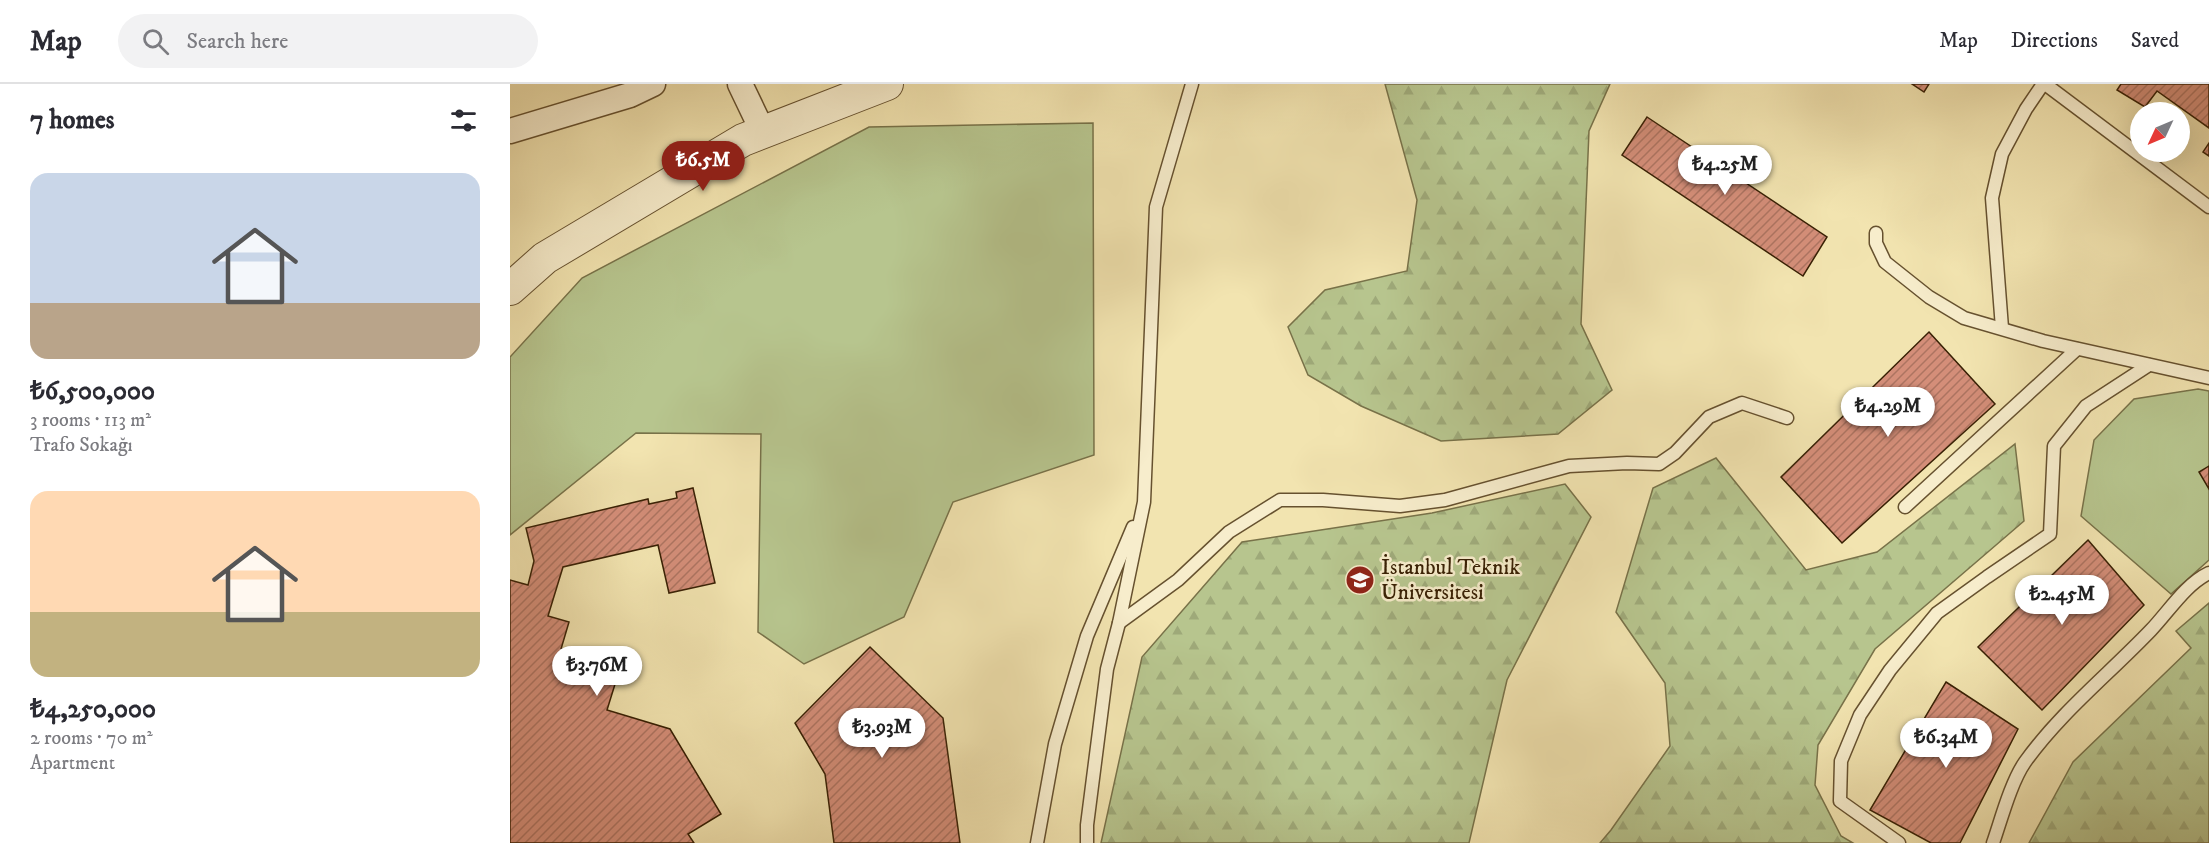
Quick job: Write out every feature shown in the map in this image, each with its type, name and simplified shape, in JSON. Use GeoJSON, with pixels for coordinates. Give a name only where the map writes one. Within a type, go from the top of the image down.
{"type":"FeatureCollection","features":[{"type":"Feature","properties":{"kind":"street"},"geometry":{"type":"LineString","coordinates":[[510,131],[630,95],[653,84]]}},
{"type":"Feature","properties":{"kind":"street"},"geometry":{"type":"LineString","coordinates":[[740,84],[763,132]]}},
{"type":"Feature","properties":{"kind":"street"},"geometry":{"type":"LineString","coordinates":[[510,289],[545,258],[743,140],[887,84]]}},
{"type":"Feature","properties":{"kind":"lane"},"geometry":{"type":"LineString","coordinates":[[1088,843],[1087,825],[1107,669],[1144,502],[1156,207],[1192,84]]}},
{"type":"Feature","properties":{"kind":"lane"},"geometry":{"type":"LineString","coordinates":[[2002,328],[1992,198],[2002,154],[2026,109],[2044,84],[2209,207]]}},
{"type":"Feature","properties":{"kind":"lane"},"geometry":{"type":"LineString","coordinates":[[1876,233],[1876,243],[1885,262],[1929,297],[1964,318],[2043,341],[2209,378]]}},
{"type":"Feature","properties":{"kind":"lane"},"geometry":{"type":"LineString","coordinates":[[1905,507],[2077,349]]}},
{"type":"Feature","properties":{"kind":"lane"},"geometry":{"type":"LineString","coordinates":[[1899,843],[1840,801],[1841,761],[1860,715],[1890,670],[1937,613],[2050,534],[2054,446],[2086,406],[2149,365]]}},
{"type":"Feature","properties":{"kind":"lane"},"geometry":{"type":"LineString","coordinates":[[1119,623],[1178,580],[1229,532],[1280,500],[1323,500],[1400,506],[1445,500],[1569,466],[1659,464],[1676,453],[1709,417],[1742,403],[1787,418]]}},
{"type":"Feature","properties":{"kind":"lane"},"geometry":{"type":"LineString","coordinates":[[1037,843],[1055,744],[1087,636],[1144,502]]}},
{"type":"Feature","properties":{"kind":"lane"},"geometry":{"type":"LineString","coordinates":[[1993,843],[2023,764],[2049,732],[2151,630],[2198,578],[2209,573]]}},
{"type":"Feature","properties":{"kind":"green space"},"geometry":{"type":"Polygon","coordinates":[[[1385,84],[1610,84],[1589,131],[1581,324],[1612,390],[1558,434],[1441,441],[1361,406],[1308,375],[1288,327],[1325,290],[1407,271],[1417,200],[1385,84]]]}},
{"type":"Feature","properties":{"kind":"green space"},"geometry":{"type":"Polygon","coordinates":[[[1093,123],[1094,455],[953,502],[904,617],[804,664],[758,632],[761,434],[636,433],[510,535],[510,357],[582,278],[869,127],[1093,123]]]}},
{"type":"Feature","properties":{"kind":"green space"},"geometry":{"type":"Polygon","coordinates":[[[2198,389],[2209,391],[2209,560],[2171,594],[2081,516],[2094,440],[2134,399],[2198,389]]]}},
{"type":"Feature","properties":{"kind":"green space"},"geometry":{"type":"Polygon","coordinates":[[[2015,444],[2024,521],[1875,649],[1818,745],[1815,785],[1841,836],[1853,843],[1600,843],[1670,746],[1665,683],[1616,612],[1653,488],[1716,458],[1806,570],[1877,552],[2015,444]]]}},
{"type":"Feature","properties":{"kind":"green space"},"geometry":{"type":"Polygon","coordinates":[[[1565,484],[1591,517],[1507,680],[1469,843],[1101,843],[1142,657],[1242,542],[1432,513],[1565,484]]]}},
{"type":"Feature","properties":{"kind":"green space"},"geometry":{"type":"Polygon","coordinates":[[[2209,603],[2209,843],[2029,843],[2073,762],[2191,648],[2176,631],[2209,603]]]}},
{"type":"Feature","properties":{"kind":"building"},"geometry":{"type":"Polygon","coordinates":[[[1912,84],[1929,84],[1924,92],[1912,84]]]}},
{"type":"Feature","properties":{"kind":"building"},"geometry":{"type":"Polygon","coordinates":[[[2121,84],[2209,84],[2209,128],[2190,114],[2190,102],[2172,102],[2157,91],[2149,102],[2137,102],[2117,90],[2121,84]]]}},
{"type":"Feature","properties":{"kind":"building"},"geometry":{"type":"Polygon","coordinates":[[[1647,117],[1827,237],[1803,276],[1622,155],[1647,117]]]}},
{"type":"Feature","properties":{"kind":"building"},"geometry":{"type":"Polygon","coordinates":[[[2209,143],[2209,156],[2203,152],[2209,143]]]}},
{"type":"Feature","properties":{"kind":"building"},"geometry":{"type":"Polygon","coordinates":[[[1929,332],[1995,404],[1842,543],[1781,477],[1929,332]]]}},
{"type":"Feature","properties":{"kind":"building"},"geometry":{"type":"Polygon","coordinates":[[[2209,466],[2209,489],[2199,472],[2209,466]]]}},
{"type":"Feature","properties":{"kind":"building"},"geometry":{"type":"Polygon","coordinates":[[[693,488],[715,583],[669,593],[658,545],[563,567],[548,616],[569,622],[561,649],[573,653],[569,667],[616,681],[607,710],[670,729],[721,814],[688,834],[694,843],[510,843],[510,580],[528,585],[534,561],[526,528],[648,499],[649,504],[677,498],[676,492],[693,488]]]}},
{"type":"Feature","properties":{"kind":"building"},"geometry":{"type":"Polygon","coordinates":[[[2088,540],[2144,605],[2042,710],[1978,647],[2088,540]]]}},
{"type":"Feature","properties":{"kind":"building"},"geometry":{"type":"Polygon","coordinates":[[[870,647],[943,718],[960,843],[834,843],[825,774],[795,723],[870,647]]]}},
{"type":"Feature","properties":{"kind":"building"},"geometry":{"type":"Polygon","coordinates":[[[1946,682],[2018,729],[1960,843],[1931,843],[1870,810],[1946,682]]]}},
{"type":"Feature","properties":{"kind":"place","name":"İstanbul Teknik Üniversitesi"},"geometry":{"type":"Point","coordinates":[1360,580]}}]}
